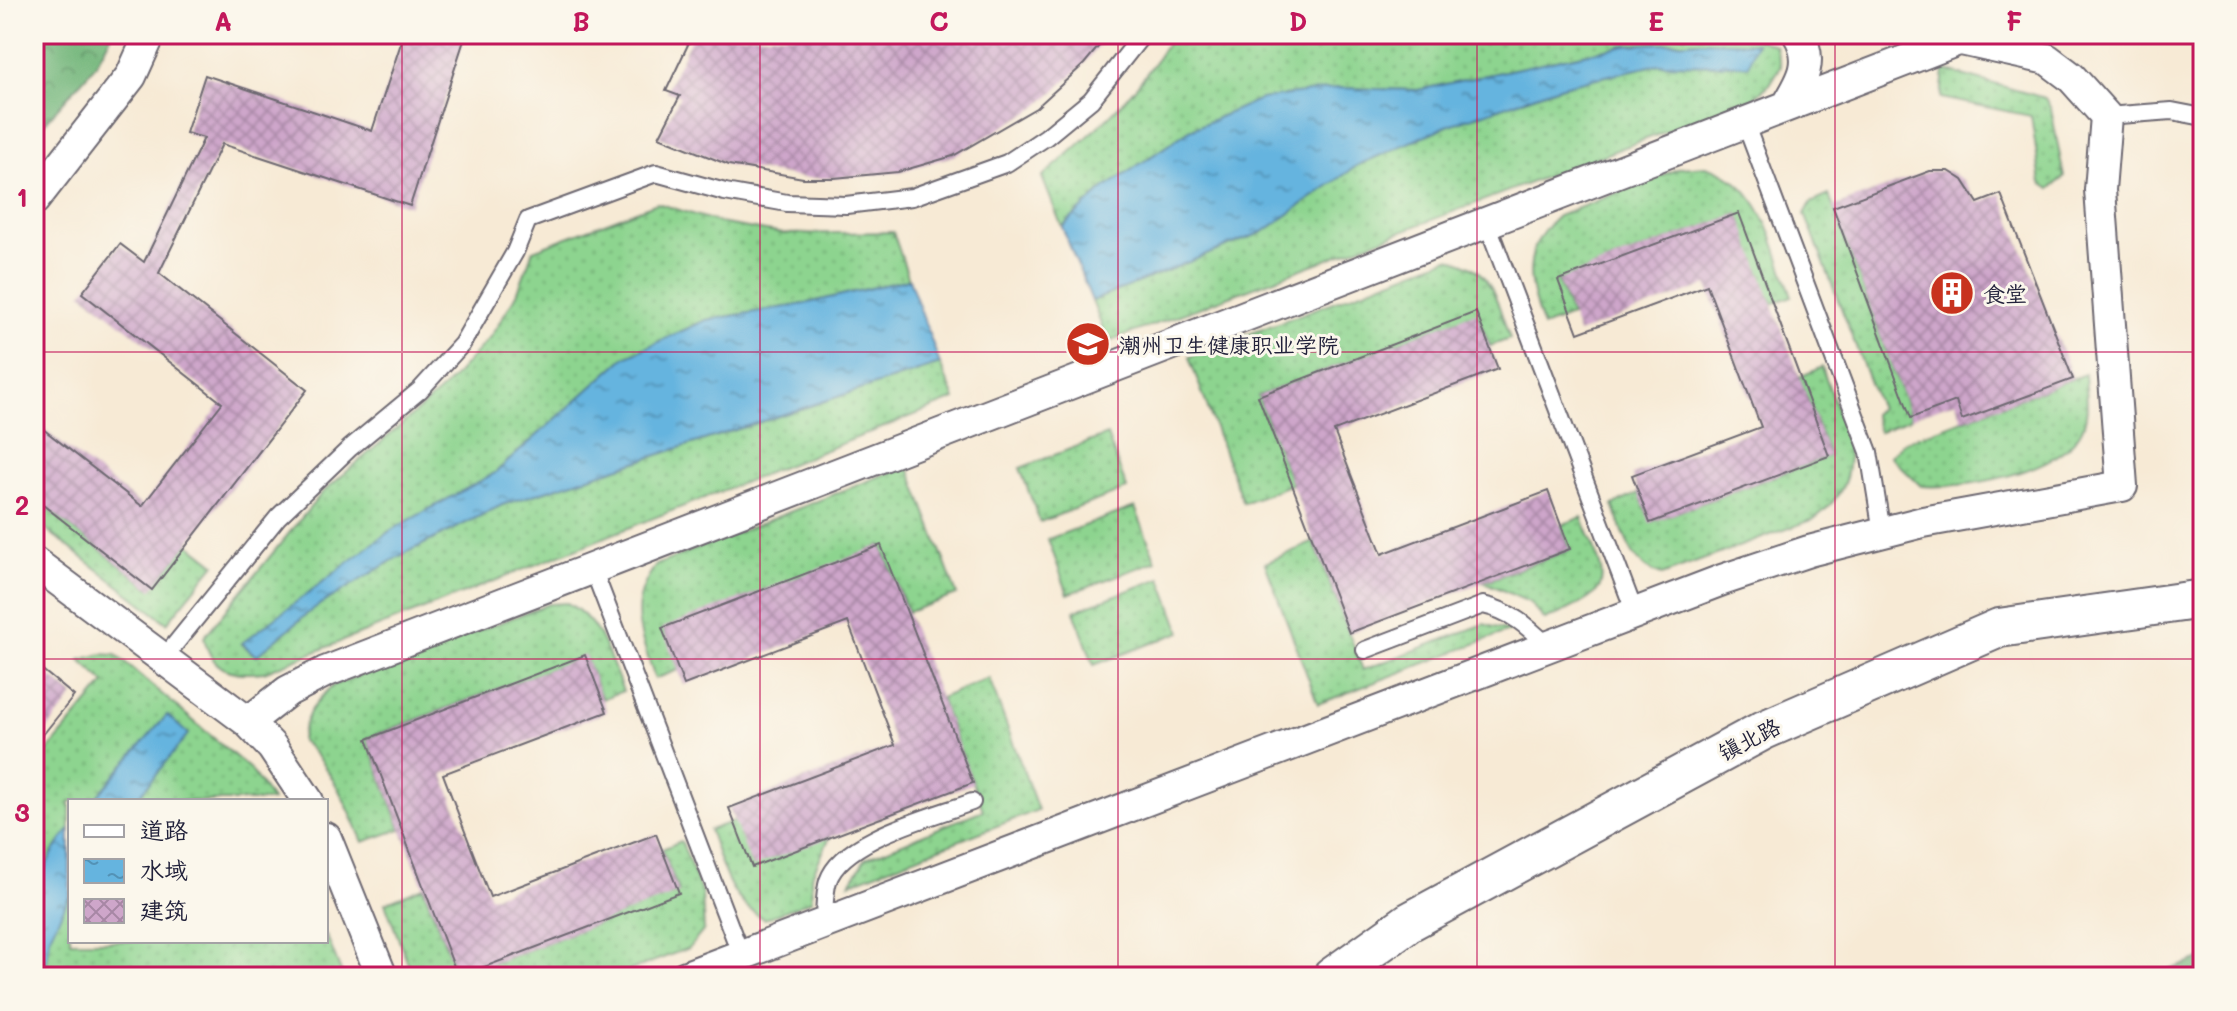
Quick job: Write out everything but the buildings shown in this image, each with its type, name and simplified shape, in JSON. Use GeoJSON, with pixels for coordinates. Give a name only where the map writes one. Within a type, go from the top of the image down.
{"type":"FeatureCollection","features":[{"type":"Feature","properties":{"kind":"street"},"geometry":{"type":"LineString","coordinates":[[34,200],[131,76],[150,34]]}},
{"type":"Feature","properties":{"kind":"street"},"geometry":{"type":"LineString","coordinates":[[1787,106],[1805,76],[1808,55],[1798,34]]}},
{"type":"Feature","properties":{"kind":"street"},"geometry":{"type":"LineString","coordinates":[[248,722],[288,691],[325,672],[1745,123],[1948,36],[2047,59],[2071,77],[2106,116],[2100,190],[2122,486],[1882,532],[1766,565],[684,977]]}},
{"type":"Feature","properties":{"kind":"street"},"geometry":{"type":"LineString","coordinates":[[34,562],[248,722],[272,747],[307,799]]}},
{"type":"Feature","properties":{"kind":"street","name":"镇北路"},"geometry":{"type":"LineString","coordinates":[[1332,977],[1409,922],[1764,730],[1910,666],[1999,628],[2203,599]]}},
{"type":"Feature","properties":{"kind":"street"},"geometry":{"type":"LineString","coordinates":[[328,843],[382,977]]}},
{"type":"Feature","properties":{"kind":"lane"},"geometry":{"type":"LineString","coordinates":[[163,659],[278,517],[350,448],[420,390],[462,344],[515,252],[528,220],[656,173],[725,192],[787,203],[846,205],[912,197],[1007,163],[1046,137],[1091,100],[1143,34]]}},
{"type":"Feature","properties":{"kind":"lane"},"geometry":{"type":"LineString","coordinates":[[2106,116],[2172,111],[2203,117]]}},
{"type":"Feature","properties":{"kind":"lane"},"geometry":{"type":"LineString","coordinates":[[1745,123],[1869,452],[1882,532]]}},
{"type":"Feature","properties":{"kind":"lane"},"geometry":{"type":"LineString","coordinates":[[1487,223],[1635,613]]}},
{"type":"Feature","properties":{"kind":"lane"},"geometry":{"type":"LineString","coordinates":[[593,569],[741,955]]}},
{"type":"Feature","properties":{"kind":"lane"},"geometry":{"type":"LineString","coordinates":[[1365,650],[1483,605],[1501,609],[1525,624],[1548,646]]}},
{"type":"Feature","properties":{"kind":"lane"},"geometry":{"type":"LineString","coordinates":[[823,925],[828,881],[843,857],[868,842],[972,802]]}},
{"type":"Feature","properties":{"kind":"green space"},"geometry":{"type":"Polygon","coordinates":[[[34,34],[112,34],[95,66],[34,135],[34,34]]]}},
{"type":"Feature","properties":{"kind":"green space"},"geometry":{"type":"Polygon","coordinates":[[[1172,34],[1745,34],[1775,45],[1781,66],[1770,84],[1752,99],[1108,342],[1092,301],[1263,232],[1358,165],[1444,127],[1562,86],[1659,64],[1748,65],[1755,44],[1706,41],[1625,45],[1418,90],[1337,88],[1190,130],[1105,188],[1062,227],[1042,177],[1130,94],[1172,34]]]}},
{"type":"Feature","properties":{"kind":"green space"},"geometry":{"type":"Polygon","coordinates":[[[1944,70],[2045,98],[2051,109],[2064,177],[2050,189],[2041,183],[2031,116],[1941,98],[1944,70]]]}},
{"type":"Feature","properties":{"kind":"green space"},"geometry":{"type":"Polygon","coordinates":[[[1706,166],[1742,187],[1754,202],[1772,237],[1792,296],[1772,304],[1738,214],[1558,281],[1571,316],[1543,327],[1533,296],[1530,268],[1537,242],[1558,216],[1680,168],[1706,166]]]}},
{"type":"Feature","properties":{"kind":"green space"},"geometry":{"type":"Polygon","coordinates":[[[1829,195],[1911,418],[1879,432],[1873,414],[1880,409],[1805,214],[1811,203],[1829,195]]]}},
{"type":"Feature","properties":{"kind":"green space"},"geometry":{"type":"Polygon","coordinates":[[[657,203],[724,224],[784,234],[893,232],[909,279],[804,304],[706,320],[625,357],[495,473],[387,534],[242,644],[256,656],[313,609],[397,557],[502,505],[940,364],[955,399],[264,672],[233,672],[218,664],[207,648],[204,637],[322,493],[444,388],[491,336],[517,294],[533,250],[657,203]]]}},
{"type":"Feature","properties":{"kind":"green space"},"geometry":{"type":"Polygon","coordinates":[[[1448,258],[1463,262],[1484,277],[1491,287],[1510,339],[1490,346],[1476,313],[1258,396],[1292,484],[1243,503],[1189,357],[1448,258]]]}},
{"type":"Feature","properties":{"kind":"green space"},"geometry":{"type":"Polygon","coordinates":[[[1822,367],[1848,448],[1844,485],[1833,502],[1814,519],[1662,575],[1642,564],[1625,538],[1613,505],[1639,493],[1651,522],[1829,456],[1799,377],[1822,367]]]}},
{"type":"Feature","properties":{"kind":"green space"},"geometry":{"type":"Polygon","coordinates":[[[2085,374],[2086,412],[2079,434],[2067,448],[2029,469],[1960,485],[1921,486],[1890,456],[1904,442],[2085,374]]]}},
{"type":"Feature","properties":{"kind":"green space"},"geometry":{"type":"Polygon","coordinates":[[[1107,435],[1127,489],[1040,522],[1020,468],[1107,435]]]}},
{"type":"Feature","properties":{"kind":"green space"},"geometry":{"type":"Polygon","coordinates":[[[908,465],[957,595],[908,612],[881,545],[678,670],[655,679],[641,634],[638,608],[646,580],[656,565],[908,465]]]}},
{"type":"Feature","properties":{"kind":"green space"},"geometry":{"type":"Polygon","coordinates":[[[34,498],[151,589],[188,543],[215,564],[167,623],[34,520],[34,498]]]}},
{"type":"Feature","properties":{"kind":"green space"},"geometry":{"type":"Polygon","coordinates":[[[1135,507],[1156,561],[1068,594],[1048,539],[1135,507]]]}},
{"type":"Feature","properties":{"kind":"green space"},"geometry":{"type":"Polygon","coordinates":[[[1582,517],[1601,572],[1601,583],[1585,601],[1545,620],[1529,602],[1484,582],[1570,550],[1561,525],[1582,517]]]}},
{"type":"Feature","properties":{"kind":"green space"},"geometry":{"type":"Polygon","coordinates":[[[1314,542],[1363,670],[1484,624],[1509,631],[1318,704],[1265,563],[1314,542]]]}},
{"type":"Feature","properties":{"kind":"green space"},"geometry":{"type":"Polygon","coordinates":[[[1161,578],[1181,632],[1094,665],[1074,611],[1161,578]]]}},
{"type":"Feature","properties":{"kind":"green space"},"geometry":{"type":"Polygon","coordinates":[[[34,600],[42,606],[44,643],[34,656],[34,600]]]}},
{"type":"Feature","properties":{"kind":"green space"},"geometry":{"type":"Polygon","coordinates":[[[567,603],[596,630],[623,691],[602,699],[585,656],[367,738],[401,829],[363,842],[330,775],[301,740],[308,716],[321,697],[334,685],[549,604],[567,603]]]}},
{"type":"Feature","properties":{"kind":"green space"},"geometry":{"type":"Polygon","coordinates":[[[101,654],[116,655],[251,770],[271,799],[68,799],[68,943],[328,943],[328,939],[343,977],[34,977],[34,767],[105,683],[80,660],[101,654]]]}},
{"type":"Feature","properties":{"kind":"green space"},"geometry":{"type":"Polygon","coordinates":[[[989,678],[1038,810],[850,883],[866,858],[983,810],[940,698],[989,678]]]}},
{"type":"Feature","properties":{"kind":"green space"},"geometry":{"type":"Polygon","coordinates":[[[734,821],[830,837],[811,877],[812,900],[765,919],[743,903],[728,882],[709,830],[734,821]]]}},
{"type":"Feature","properties":{"kind":"green space"},"geometry":{"type":"Polygon","coordinates":[[[681,841],[702,894],[704,930],[689,948],[613,977],[458,977],[679,892],[662,849],[681,841]]]}},
{"type":"Feature","properties":{"kind":"green space"},"geometry":{"type":"Polygon","coordinates":[[[423,887],[458,977],[413,977],[385,903],[423,887]]]}},
{"type":"Feature","properties":{"kind":"green space"},"geometry":{"type":"Polygon","coordinates":[[[2203,958],[2203,977],[2151,977],[2203,958]]]}},
{"type":"Feature","properties":{"kind":"water"},"geometry":{"type":"Polygon","coordinates":[[[1706,41],[1756,43],[1749,65],[1659,64],[1562,86],[1444,127],[1358,165],[1263,232],[1092,301],[1062,227],[1105,188],[1190,130],[1260,99],[1337,88],[1418,90],[1625,45],[1706,41]]]}},
{"type":"Feature","properties":{"kind":"water"},"geometry":{"type":"Polygon","coordinates":[[[909,279],[940,364],[502,505],[398,557],[313,609],[256,656],[242,643],[391,530],[495,473],[625,357],[706,320],[804,304],[909,279]]]}},
{"type":"Feature","properties":{"kind":"water"},"geometry":{"type":"Polygon","coordinates":[[[167,715],[188,734],[137,799],[95,799],[167,715]]]}},
{"type":"Feature","properties":{"kind":"water"},"geometry":{"type":"Polygon","coordinates":[[[68,832],[68,899],[50,936],[45,977],[34,977],[36,898],[46,865],[68,832]]]}},
{"type":"Feature","properties":{"kind":"place","name":"食堂"},"geometry":{"type":"Point","coordinates":[1952,293]}},
{"type":"Feature","properties":{"kind":"place","name":"潮州卫生健康职业学院"},"geometry":{"type":"Point","coordinates":[1088,344]}}]}
